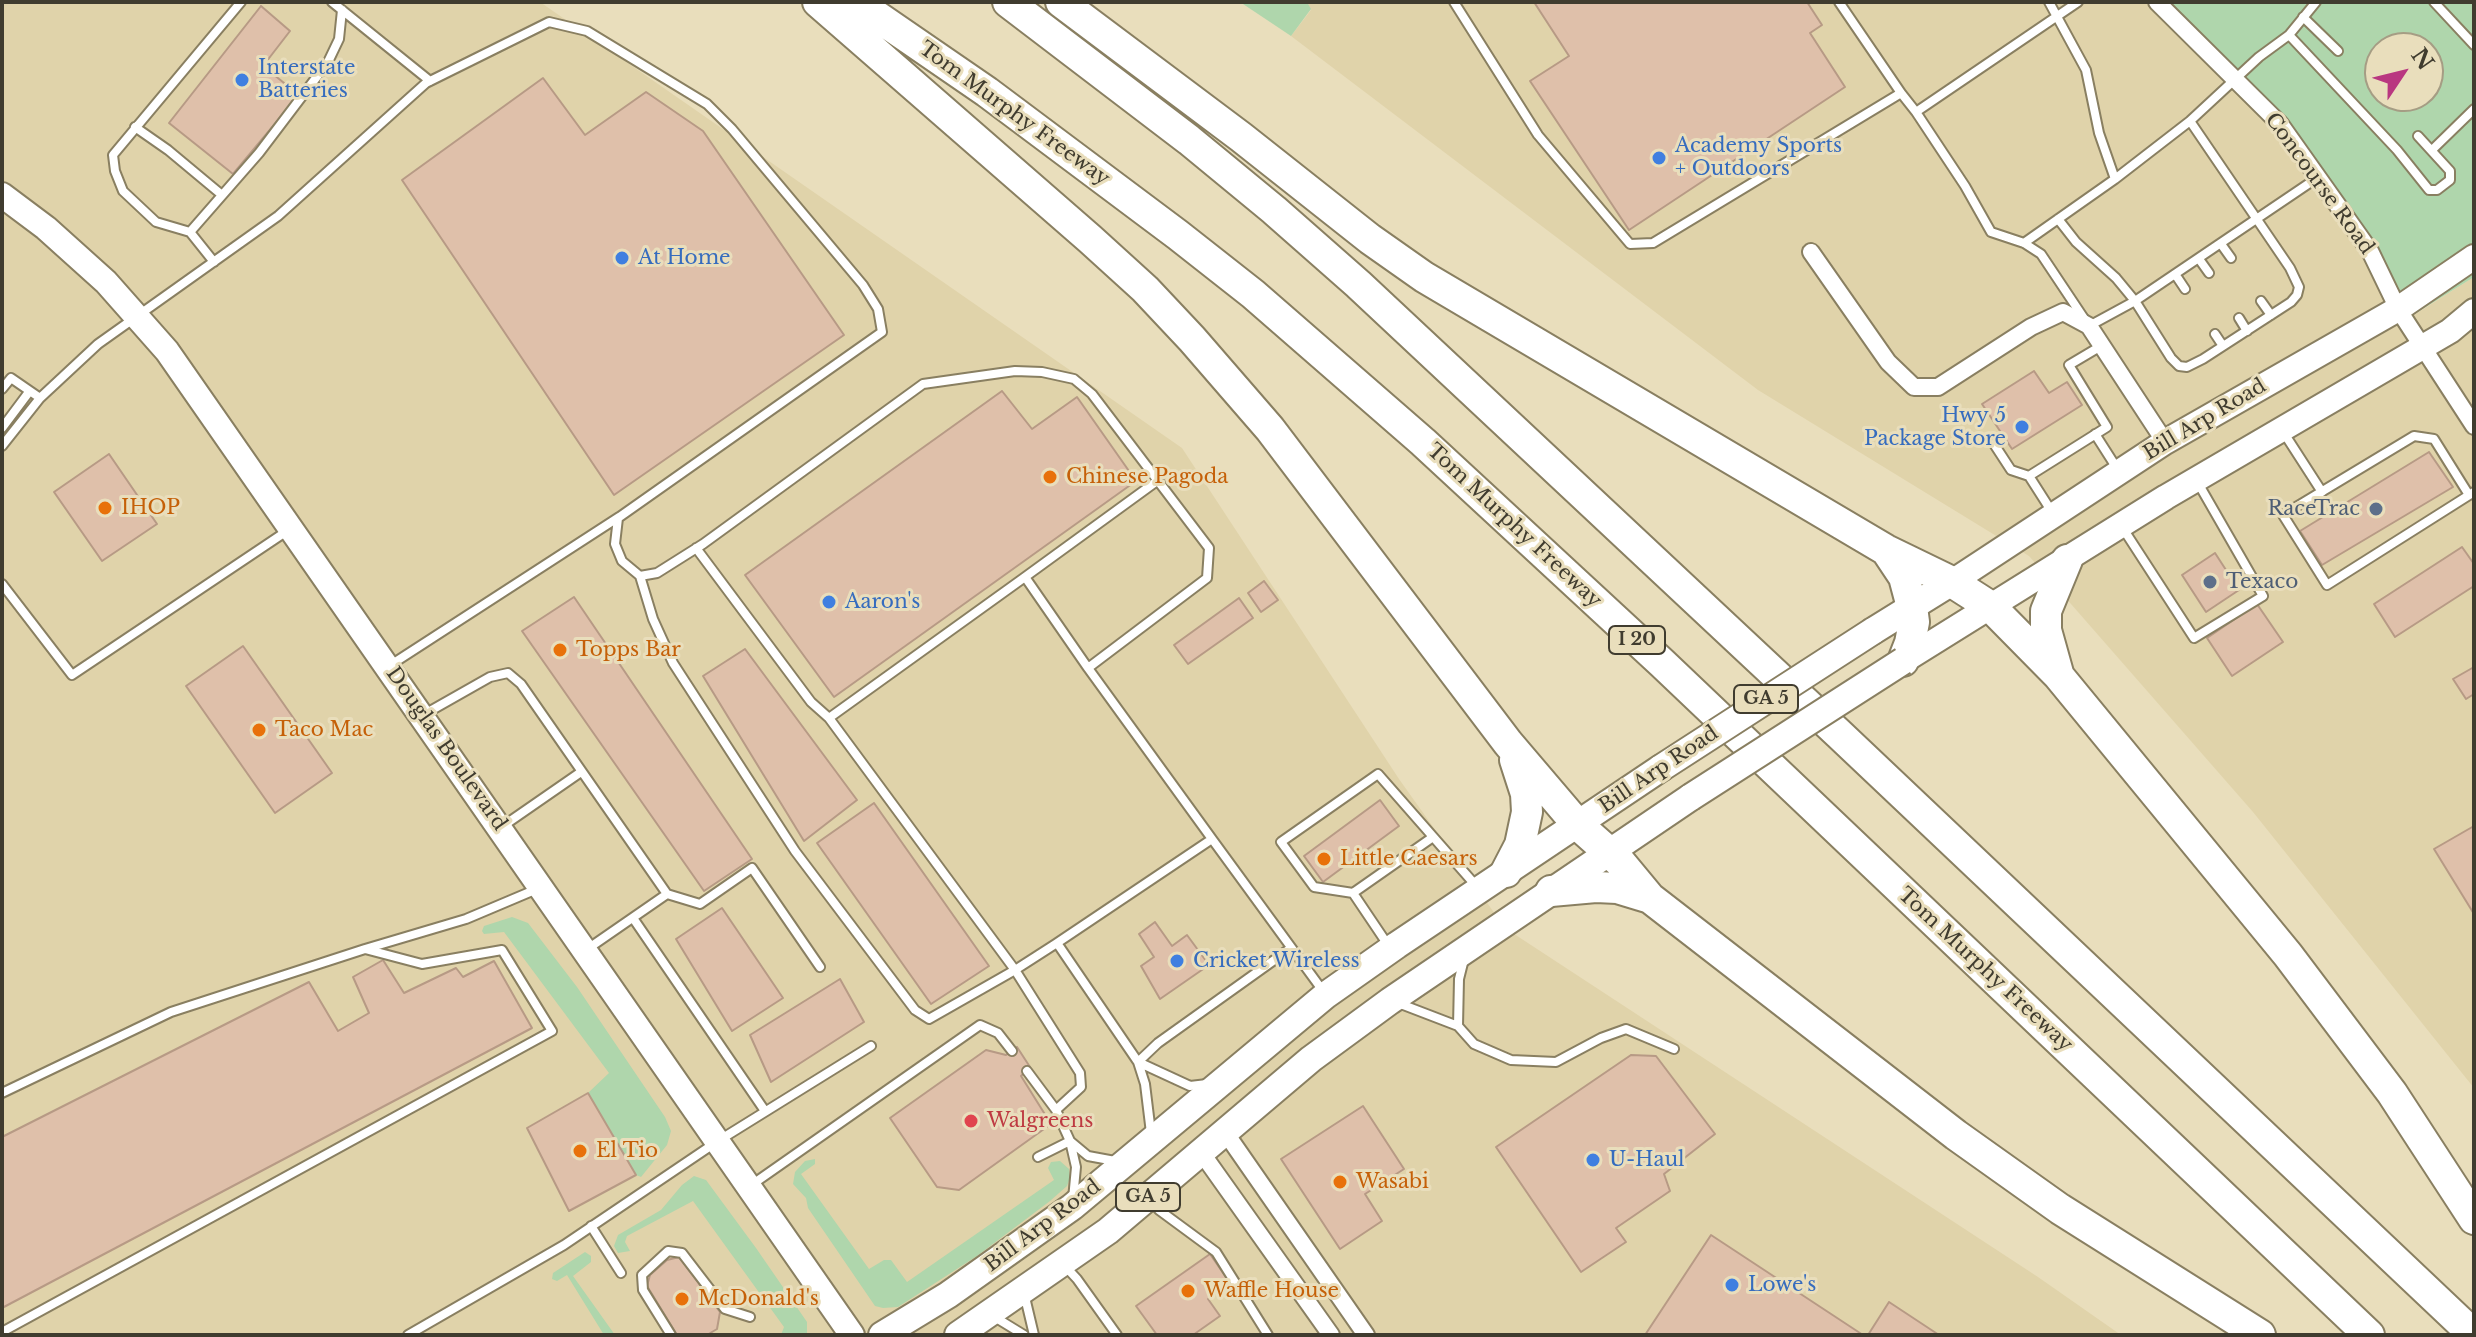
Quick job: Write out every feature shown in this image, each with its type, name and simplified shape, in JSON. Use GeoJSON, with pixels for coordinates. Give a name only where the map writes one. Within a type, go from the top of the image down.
{"type":"FeatureCollection","features":[{"type":"Feature","properties":{"kind":"highway"},"geometry":{"type":"LineString","coordinates":[[818,2],[1090,239],[1145,289],[1192,339],[1270,429],[1508,743],[1577,824],[1609,853],[1650,898],[1967,1143],[2060,1209],[2260,1335]]}},
{"type":"Feature","properties":{"kind":"highway","name":"Tom Murphy Freeway"},"geometry":{"type":"LineString","coordinates":[[856,2],[987,92],[1178,235],[1253,294],[1423,442],[1662,663],[2369,1335]]}},
{"type":"Feature","properties":{"kind":"highway"},"geometry":{"type":"LineString","coordinates":[[1008,2],[1213,160],[1358,284],[1850,744],[2474,1335]]}},
{"type":"Feature","properties":{"kind":"highway"},"geometry":{"type":"LineString","coordinates":[[1061,2],[1424,277],[1886,550],[1952,582],[1991,607],[2058,675],[2317,991],[2392,1093],[2474,1219]]}},
{"type":"Feature","properties":{"kind":"highway"},"geometry":{"type":"LineString","coordinates":[[1886,550],[1904,577],[1912,607],[1914,622],[1903,661]]}},
{"type":"Feature","properties":{"kind":"highway"},"geometry":{"type":"LineString","coordinates":[[2058,675],[2047,639],[2046,611],[2067,560]]}},
{"type":"Feature","properties":{"kind":"highway"},"geometry":{"type":"LineString","coordinates":[[1506,872],[1520,845],[1527,812],[1522,779],[1508,743]]}},
{"type":"Feature","properties":{"kind":"highway"},"geometry":{"type":"LineString","coordinates":[[1551,891],[1617,888],[1650,898]]}},
{"type":"Feature","properties":{"kind":"main road","name":"Douglas Boulevard"},"geometry":{"type":"LineString","coordinates":[[2,195],[46,228],[106,282],[167,351],[852,1335]]}},
{"type":"Feature","properties":{"kind":"main road","name":"Bill Arp Road"},"geometry":{"type":"LineString","coordinates":[[882,1335],[948,1295],[1072,1207],[1326,995],[1391,949],[1661,768],[2165,442],[2398,309],[2474,257]]}},
{"type":"Feature","properties":{"kind":"main road","name":"Bill Arp Road"},"geometry":{"type":"LineString","coordinates":[[958,1335],[1063,1264],[1148,1197],[1311,1059],[1551,891],[1903,661],[2196,479],[2450,331],[2474,311]]}},
{"type":"Feature","properties":{"kind":"street","name":"Concourse Road"},"geometry":{"type":"LineString","coordinates":[[2157,2],[2280,124],[2370,251],[2421,348],[2474,426]]}},
{"type":"Feature","properties":{"kind":"street"},"geometry":{"type":"LineString","coordinates":[[1811,252],[1888,362],[1914,387],[1938,387],[2031,327],[2063,312],[2089,326],[2165,442]]}},
{"type":"Feature","properties":{"kind":"street"},"geometry":{"type":"LineString","coordinates":[[1225,1132],[1366,1335]]}},
{"type":"Feature","properties":{"kind":"street"},"geometry":{"type":"LineString","coordinates":[[1201,1152],[1331,1335]]}},
{"type":"Feature","properties":{"kind":"lane"},"geometry":{"type":"LineString","coordinates":[[214,262],[190,232],[156,222],[123,191],[113,155],[241,2]]}},
{"type":"Feature","properties":{"kind":"lane"},"geometry":{"type":"LineString","coordinates":[[332,2],[430,81]]}},
{"type":"Feature","properties":{"kind":"lane"},"geometry":{"type":"LineString","coordinates":[[1454,2],[1538,135],[1630,244],[1653,243],[1901,93]]}},
{"type":"Feature","properties":{"kind":"lane"},"geometry":{"type":"LineString","coordinates":[[1839,2],[1965,186],[1991,232],[2024,243],[2041,254],[2089,326],[2135,301],[2317,178]]}},
{"type":"Feature","properties":{"kind":"lane"},"geometry":{"type":"LineString","coordinates":[[2049,2],[2086,70],[2099,133],[2115,179]]}},
{"type":"Feature","properties":{"kind":"lane"},"geometry":{"type":"LineString","coordinates":[[1916,112],[2078,2]]}},
{"type":"Feature","properties":{"kind":"lane"},"geometry":{"type":"LineString","coordinates":[[2024,243],[2190,121],[2235,78],[2289,35],[2316,2]]}},
{"type":"Feature","properties":{"kind":"lane"},"geometry":{"type":"LineString","coordinates":[[2434,2],[2474,45]]}},
{"type":"Feature","properties":{"kind":"lane"},"geometry":{"type":"LineString","coordinates":[[190,232],[259,153],[328,62],[339,39],[342,10]]}},
{"type":"Feature","properties":{"kind":"lane"},"geometry":{"type":"LineString","coordinates":[[2303,17],[2338,51]]}},
{"type":"Feature","properties":{"kind":"lane"},"geometry":{"type":"LineString","coordinates":[[2,446],[40,398],[98,344],[278,216],[430,81],[549,22],[587,31],[707,104],[732,129],[863,285],[878,309],[882,332],[622,515],[388,667]]}},
{"type":"Feature","properties":{"kind":"lane"},"geometry":{"type":"LineString","coordinates":[[2289,35],[2397,150],[2429,190],[2437,190],[2450,180],[2450,171],[2418,136]]}},
{"type":"Feature","properties":{"kind":"lane"},"geometry":{"type":"LineString","coordinates":[[2432,150],[2474,109]]}},
{"type":"Feature","properties":{"kind":"lane"},"geometry":{"type":"LineString","coordinates":[[2058,219],[2076,242],[2116,278],[2135,301],[2179,366],[2193,364],[2291,302],[2299,287],[2290,268],[2190,121]]}},
{"type":"Feature","properties":{"kind":"lane"},"geometry":{"type":"LineString","coordinates":[[135,127],[222,195]]}},
{"type":"Feature","properties":{"kind":"lane"},"geometry":{"type":"LineString","coordinates":[[2221,244],[2231,258]]}},
{"type":"Feature","properties":{"kind":"lane"},"geometry":{"type":"LineString","coordinates":[[2199,259],[2209,273]]}},
{"type":"Feature","properties":{"kind":"lane"},"geometry":{"type":"LineString","coordinates":[[2175,274],[2185,289]]}},
{"type":"Feature","properties":{"kind":"lane"},"geometry":{"type":"LineString","coordinates":[[2261,301],[2271,315]]}},
{"type":"Feature","properties":{"kind":"lane"},"geometry":{"type":"LineString","coordinates":[[2239,318],[2247,331]]}},
{"type":"Feature","properties":{"kind":"lane"},"geometry":{"type":"LineString","coordinates":[[2215,334],[2223,346]]}},
{"type":"Feature","properties":{"kind":"lane"},"geometry":{"type":"LineString","coordinates":[[2029,476],[2107,427],[2069,365],[2102,345]]}},
{"type":"Feature","properties":{"kind":"lane"},"geometry":{"type":"LineString","coordinates":[[640,576],[657,573],[696,548],[923,384],[1015,371],[1042,372],[1074,379],[1092,394],[1209,548],[1207,578],[1088,668]]}},
{"type":"Feature","properties":{"kind":"lane"},"geometry":{"type":"LineString","coordinates":[[2,389],[11,378],[40,398]]}},
{"type":"Feature","properties":{"kind":"lane"},"geometry":{"type":"LineString","coordinates":[[2,428],[29,392]]}},
{"type":"Feature","properties":{"kind":"lane"},"geometry":{"type":"LineString","coordinates":[[2282,430],[2322,492]]}},
{"type":"Feature","properties":{"kind":"lane"},"geometry":{"type":"LineString","coordinates":[[2095,434],[2120,472]]}},
{"type":"Feature","properties":{"kind":"lane"},"geometry":{"type":"LineString","coordinates":[[2414,436],[2434,439],[2471,494],[2327,585],[2283,515],[2414,436]]}},
{"type":"Feature","properties":{"kind":"lane"},"geometry":{"type":"LineString","coordinates":[[1994,444],[2011,470],[2029,476],[2055,516]]}},
{"type":"Feature","properties":{"kind":"lane"},"geometry":{"type":"LineString","coordinates":[[2122,525],[2194,638],[2263,596],[2196,479]]}},
{"type":"Feature","properties":{"kind":"lane"},"geometry":{"type":"LineString","coordinates":[[829,718],[1157,481]]}},
{"type":"Feature","properties":{"kind":"lane"},"geometry":{"type":"LineString","coordinates":[[622,515],[618,518],[615,544],[622,561],[640,576],[653,619],[673,663],[795,851],[915,1010],[929,1019],[1015,970],[1212,839]]}},
{"type":"Feature","properties":{"kind":"lane"},"geometry":{"type":"LineString","coordinates":[[2,584],[72,675],[291,528]]}},
{"type":"Feature","properties":{"kind":"lane"},"geometry":{"type":"LineString","coordinates":[[696,548],[811,702],[829,718],[1015,970],[1080,1073],[1081,1087],[1056,1110]]}},
{"type":"Feature","properties":{"kind":"lane"},"geometry":{"type":"LineString","coordinates":[[1025,577],[1326,995]]}},
{"type":"Feature","properties":{"kind":"lane"},"geometry":{"type":"LineString","coordinates":[[422,715],[490,677],[508,673],[521,684],[667,894],[700,904],[752,868],[820,967]]}},
{"type":"Feature","properties":{"kind":"lane"},"geometry":{"type":"LineString","coordinates":[[501,828],[581,772]]}},
{"type":"Feature","properties":{"kind":"lane"},"geometry":{"type":"LineString","coordinates":[[1433,837],[1353,893],[1314,887],[1281,842],[1378,774],[1480,890]]}},
{"type":"Feature","properties":{"kind":"lane"},"geometry":{"type":"LineString","coordinates":[[2,1093],[171,1012],[466,919],[542,887]]}},
{"type":"Feature","properties":{"kind":"lane"},"geometry":{"type":"LineString","coordinates":[[1353,893],[1391,949]]}},
{"type":"Feature","properties":{"kind":"lane"},"geometry":{"type":"LineString","coordinates":[[585,950],[667,894]]}},
{"type":"Feature","properties":{"kind":"lane"},"geometry":{"type":"LineString","coordinates":[[633,918],[765,1111]]}},
{"type":"Feature","properties":{"kind":"lane"},"geometry":{"type":"LineString","coordinates":[[1057,943],[1138,1062],[1151,1117],[1152,1139]]}},
{"type":"Feature","properties":{"kind":"lane"},"geometry":{"type":"LineString","coordinates":[[1138,1062],[1158,1043],[1291,948]]}},
{"type":"Feature","properties":{"kind":"lane"},"geometry":{"type":"LineString","coordinates":[[1458,1026],[1459,979],[1467,948]]}},
{"type":"Feature","properties":{"kind":"lane"},"geometry":{"type":"LineString","coordinates":[[2,1332],[552,1031],[502,950],[422,964],[365,949]]}},
{"type":"Feature","properties":{"kind":"lane"},"geometry":{"type":"LineString","coordinates":[[1390,1001],[1458,1026],[1474,1044],[1511,1060],[1556,1062],[1601,1038],[1626,1029],[1674,1049]]}},
{"type":"Feature","properties":{"kind":"lane"},"geometry":{"type":"LineString","coordinates":[[749,1187],[980,1025],[998,1033],[1012,1051]]}},
{"type":"Feature","properties":{"kind":"lane"},"geometry":{"type":"LineString","coordinates":[[411,1334],[528,1266],[718,1141],[871,1046]]}},
{"type":"Feature","properties":{"kind":"lane"},"geometry":{"type":"LineString","coordinates":[[1138,1062],[1190,1086],[1220,1083]]}},
{"type":"Feature","properties":{"kind":"lane"},"geometry":{"type":"LineString","coordinates":[[1027,1071],[1056,1110],[1070,1141],[1076,1167],[1072,1207]]}},
{"type":"Feature","properties":{"kind":"lane"},"geometry":{"type":"LineString","coordinates":[[1038,1157],[1070,1141]]}},
{"type":"Feature","properties":{"kind":"lane"},"geometry":{"type":"LineString","coordinates":[[1070,1141],[1088,1156],[1128,1160]]}},
{"type":"Feature","properties":{"kind":"lane"},"geometry":{"type":"LineString","coordinates":[[1148,1197],[1159,1210],[1216,1252],[1268,1335]]}},
{"type":"Feature","properties":{"kind":"lane"},"geometry":{"type":"LineString","coordinates":[[591,1226],[621,1273]]}},
{"type":"Feature","properties":{"kind":"lane"},"geometry":{"type":"LineString","coordinates":[[671,1335],[643,1290],[642,1275],[668,1251],[682,1253],[725,1309],[750,1317]]}},
{"type":"Feature","properties":{"kind":"lane"},"geometry":{"type":"LineString","coordinates":[[1063,1264],[1117,1335]]}},
{"type":"Feature","properties":{"kind":"lane"},"geometry":{"type":"LineString","coordinates":[[1023,1291],[1034,1335]]}},
{"type":"Feature","properties":{"kind":"lane"},"geometry":{"type":"LineString","coordinates":[[989,1314],[1024,1335]]}},
{"type":"Feature","properties":{"kind":"shaded area"},"geometry":{"type":"Polygon","coordinates":[[[2,2],[540,2],[1182,448],[1399,779],[1505,928],[2038,1277],[2121,1335],[2,1335],[2,2]]]}},
{"type":"Feature","properties":{"kind":"shaded area"},"geometry":{"type":"Polygon","coordinates":[[[1307,2],[2157,2],[2280,124],[2414,315],[2474,277],[2474,1088],[2253,812],[2029,556],[1758,390],[1291,36],[1311,10],[1307,2]]]}},
{"type":"Feature","properties":{"kind":"green space"},"geometry":{"type":"Polygon","coordinates":[[[1240,2],[1307,2],[1311,9],[1291,36],[1240,2]]]}},
{"type":"Feature","properties":{"kind":"green space"},"geometry":{"type":"Polygon","coordinates":[[[2157,2],[2474,2],[2474,277],[2413,315],[2280,124],[2157,2]]]}},
{"type":"Feature","properties":{"kind":"green space"},"geometry":{"type":"Polygon","coordinates":[[[512,917],[528,923],[577,987],[665,1117],[671,1131],[667,1145],[641,1177],[636,1175],[588,1093],[609,1073],[504,932],[484,934],[482,931],[484,926],[512,917]]]}},
{"type":"Feature","properties":{"kind":"green space"},"geometry":{"type":"Polygon","coordinates":[[[815,1159],[815,1164],[801,1174],[869,1269],[884,1260],[891,1260],[907,1282],[1054,1180],[1048,1168],[1051,1162],[1060,1161],[1069,1169],[1070,1178],[1067,1186],[1050,1201],[977,1256],[898,1307],[883,1308],[875,1306],[808,1208],[806,1198],[793,1184],[795,1172],[805,1161],[815,1159]]]}},
{"type":"Feature","properties":{"kind":"green space"},"geometry":{"type":"Polygon","coordinates":[[[694,1176],[706,1180],[756,1248],[807,1322],[807,1335],[781,1335],[784,1327],[693,1201],[627,1236],[625,1242],[630,1251],[618,1253],[614,1246],[618,1235],[661,1210],[694,1176]]]}},
{"type":"Feature","properties":{"kind":"green space"},"geometry":{"type":"Polygon","coordinates":[[[585,1252],[591,1256],[591,1262],[573,1276],[615,1335],[604,1335],[567,1275],[557,1281],[552,1279],[553,1273],[585,1252]]]}},
{"type":"Feature","properties":{"kind":"building","name":"Academy Sports + Outdoors"},"geometry":{"type":"Polygon","coordinates":[[[1534,2],[1807,2],[1822,25],[1810,33],[1845,87],[1629,230],[1530,81],[1569,56],[1534,2]]]}},
{"type":"Feature","properties":{"kind":"building","name":"Interstate Batteries"},"geometry":{"type":"Polygon","coordinates":[[[261,6],[290,31],[263,66],[299,95],[233,174],[169,123],[261,6]]]}},
{"type":"Feature","properties":{"kind":"building","name":"At Home"},"geometry":{"type":"Polygon","coordinates":[[[543,78],[585,135],[646,92],[703,131],[844,335],[614,495],[402,180],[543,78]]]}},
{"type":"Feature","properties":{"kind":"building","name":"Hwy 5 Package Store"},"geometry":{"type":"Polygon","coordinates":[[[2034,371],[2049,393],[2067,382],[2082,405],[2012,449],[1982,404],[2034,371]]]}},
{"type":"Feature","properties":{"kind":"building"},"geometry":{"type":"Polygon","coordinates":[[[1002,391],[1032,429],[1077,397],[1136,481],[834,697],[745,575],[1002,391]]]}},
{"type":"Feature","properties":{"kind":"building","name":"RaceTrac"},"geometry":{"type":"Polygon","coordinates":[[[2429,452],[2453,487],[2322,565],[2300,531],[2429,452]]]}},
{"type":"Feature","properties":{"kind":"building","name":"IHOP"},"geometry":{"type":"Polygon","coordinates":[[[109,454],[157,524],[102,561],[54,492],[109,454]]]}},
{"type":"Feature","properties":{"kind":"building"},"geometry":{"type":"Polygon","coordinates":[[[2462,547],[2474,564],[2474,586],[2395,637],[2374,604],[2462,547]]]}},
{"type":"Feature","properties":{"kind":"building","name":"Texaco"},"geometry":{"type":"Polygon","coordinates":[[[2215,553],[2239,590],[2206,612],[2182,575],[2215,553]]]}},
{"type":"Feature","properties":{"kind":"building"},"geometry":{"type":"Polygon","coordinates":[[[1264,581],[1278,600],[1261,612],[1248,593],[1264,581]]]}},
{"type":"Feature","properties":{"kind":"building"},"geometry":{"type":"Polygon","coordinates":[[[574,597],[752,859],[704,891],[522,631],[574,597]]]}},
{"type":"Feature","properties":{"kind":"building"},"geometry":{"type":"Polygon","coordinates":[[[1239,598],[1253,618],[1188,664],[1174,645],[1239,598]]]}},
{"type":"Feature","properties":{"kind":"building"},"geometry":{"type":"Polygon","coordinates":[[[2257,604],[2283,642],[2232,676],[2207,638],[2257,604]]]}},
{"type":"Feature","properties":{"kind":"building","name":"Taco Mac"},"geometry":{"type":"Polygon","coordinates":[[[243,646],[332,773],[275,813],[186,686],[243,646]]]}},
{"type":"Feature","properties":{"kind":"building"},"geometry":{"type":"Polygon","coordinates":[[[745,649],[857,800],[804,841],[703,676],[745,649]]]}},
{"type":"Feature","properties":{"kind":"building"},"geometry":{"type":"Polygon","coordinates":[[[2474,667],[2474,694],[2466,699],[2453,679],[2474,667]]]}},
{"type":"Feature","properties":{"kind":"building"},"geometry":{"type":"Polygon","coordinates":[[[1380,800],[1399,826],[1323,882],[1304,856],[1380,800]]]}},
{"type":"Feature","properties":{"kind":"building"},"geometry":{"type":"Polygon","coordinates":[[[874,803],[989,966],[931,1004],[817,843],[874,803]]]}},
{"type":"Feature","properties":{"kind":"building"},"geometry":{"type":"Polygon","coordinates":[[[2474,826],[2474,914],[2434,849],[2474,826]]]}},
{"type":"Feature","properties":{"kind":"building"},"geometry":{"type":"Polygon","coordinates":[[[722,908],[783,998],[732,1031],[676,939],[722,908]]]}},
{"type":"Feature","properties":{"kind":"building","name":"Cricket Wireless"},"geometry":{"type":"Polygon","coordinates":[[[1155,922],[1172,946],[1187,935],[1209,965],[1160,999],[1141,966],[1154,957],[1139,934],[1155,922]]]}},
{"type":"Feature","properties":{"kind":"building"},"geometry":{"type":"Polygon","coordinates":[[[383,960],[404,993],[456,968],[463,977],[494,961],[532,1028],[2,1308],[2,1137],[309,982],[338,1031],[369,1013],[353,977],[383,960]]]}},
{"type":"Feature","properties":{"kind":"building"},"geometry":{"type":"Polygon","coordinates":[[[840,979],[864,1022],[771,1082],[750,1035],[840,979]]]}},
{"type":"Feature","properties":{"kind":"building","name":"Walgreens"},"geometry":{"type":"Polygon","coordinates":[[[1017,1047],[1030,1067],[1021,1076],[1051,1124],[959,1190],[937,1187],[890,1118],[986,1050],[1006,1055],[1017,1047]]]}},
{"type":"Feature","properties":{"kind":"building","name":"U-Haul"},"geometry":{"type":"Polygon","coordinates":[[[1631,1055],[1656,1056],[1715,1134],[1664,1174],[1670,1191],[1616,1228],[1626,1242],[1581,1272],[1496,1147],[1631,1055]]]}},
{"type":"Feature","properties":{"kind":"building","name":"El Tio"},"geometry":{"type":"Polygon","coordinates":[[[588,1093],[636,1175],[569,1211],[527,1128],[588,1093]]]}},
{"type":"Feature","properties":{"kind":"building","name":"Wasabi"},"geometry":{"type":"Polygon","coordinates":[[[1363,1106],[1404,1169],[1365,1194],[1382,1221],[1340,1249],[1281,1159],[1363,1106]]]}},
{"type":"Feature","properties":{"kind":"building","name":"Lowe's"},"geometry":{"type":"Polygon","coordinates":[[[1711,1235],[1863,1335],[1645,1335],[1711,1235]]]}},
{"type":"Feature","properties":{"kind":"building","name":"Waffle House"},"geometry":{"type":"Polygon","coordinates":[[[1210,1254],[1230,1283],[1208,1299],[1220,1316],[1193,1335],[1157,1335],[1136,1306],[1210,1254]]]}},
{"type":"Feature","properties":{"kind":"building","name":"McDonald's"},"geometry":{"type":"Polygon","coordinates":[[[679,1257],[720,1312],[717,1329],[707,1335],[677,1335],[647,1286],[650,1275],[667,1260],[679,1257]]]}},
{"type":"Feature","properties":{"kind":"building"},"geometry":{"type":"Polygon","coordinates":[[[1889,1302],[1939,1335],[1868,1335],[1889,1302]]]}},
{"type":"Feature","properties":{"kind":"place","name":"Interstate Batteries"},"geometry":{"type":"Point","coordinates":[242,80]}},
{"type":"Feature","properties":{"kind":"place","name":"Academy Sports + Outdoors"},"geometry":{"type":"Point","coordinates":[1659,158]}},
{"type":"Feature","properties":{"kind":"place","name":"At Home"},"geometry":{"type":"Point","coordinates":[622,258]}},
{"type":"Feature","properties":{"kind":"place","name":"Hwy 5 Package Store"},"geometry":{"type":"Point","coordinates":[2022,427]}},
{"type":"Feature","properties":{"kind":"place","name":"Chinese Pagoda"},"geometry":{"type":"Point","coordinates":[1050,477]}},
{"type":"Feature","properties":{"kind":"place","name":"IHOP"},"geometry":{"type":"Point","coordinates":[105,508]}},
{"type":"Feature","properties":{"kind":"place","name":"RaceTrac"},"geometry":{"type":"Point","coordinates":[2376,509]}},
{"type":"Feature","properties":{"kind":"place","name":"Texaco"},"geometry":{"type":"Point","coordinates":[2210,582]}},
{"type":"Feature","properties":{"kind":"place","name":"Aaron's"},"geometry":{"type":"Point","coordinates":[829,602]}},
{"type":"Feature","properties":{"kind":"place","name":"Topps Bar"},"geometry":{"type":"Point","coordinates":[560,650]}},
{"type":"Feature","properties":{"kind":"place","name":"Taco Mac"},"geometry":{"type":"Point","coordinates":[259,730]}},
{"type":"Feature","properties":{"kind":"place","name":"Little Caesars"},"geometry":{"type":"Point","coordinates":[1324,859]}},
{"type":"Feature","properties":{"kind":"place","name":"Cricket Wireless"},"geometry":{"type":"Point","coordinates":[1177,961]}},
{"type":"Feature","properties":{"kind":"place","name":"Walgreens"},"geometry":{"type":"Point","coordinates":[971,1121]}},
{"type":"Feature","properties":{"kind":"place","name":"El Tio"},"geometry":{"type":"Point","coordinates":[580,1151]}},
{"type":"Feature","properties":{"kind":"place","name":"U-Haul"},"geometry":{"type":"Point","coordinates":[1593,1160]}},
{"type":"Feature","properties":{"kind":"place","name":"Wasabi"},"geometry":{"type":"Point","coordinates":[1340,1182]}},
{"type":"Feature","properties":{"kind":"place","name":"Lowe's"},"geometry":{"type":"Point","coordinates":[1732,1285]}},
{"type":"Feature","properties":{"kind":"place","name":"Waffle House"},"geometry":{"type":"Point","coordinates":[1188,1291]}},
{"type":"Feature","properties":{"kind":"place","name":"McDonald's"},"geometry":{"type":"Point","coordinates":[682,1299]}}]}
